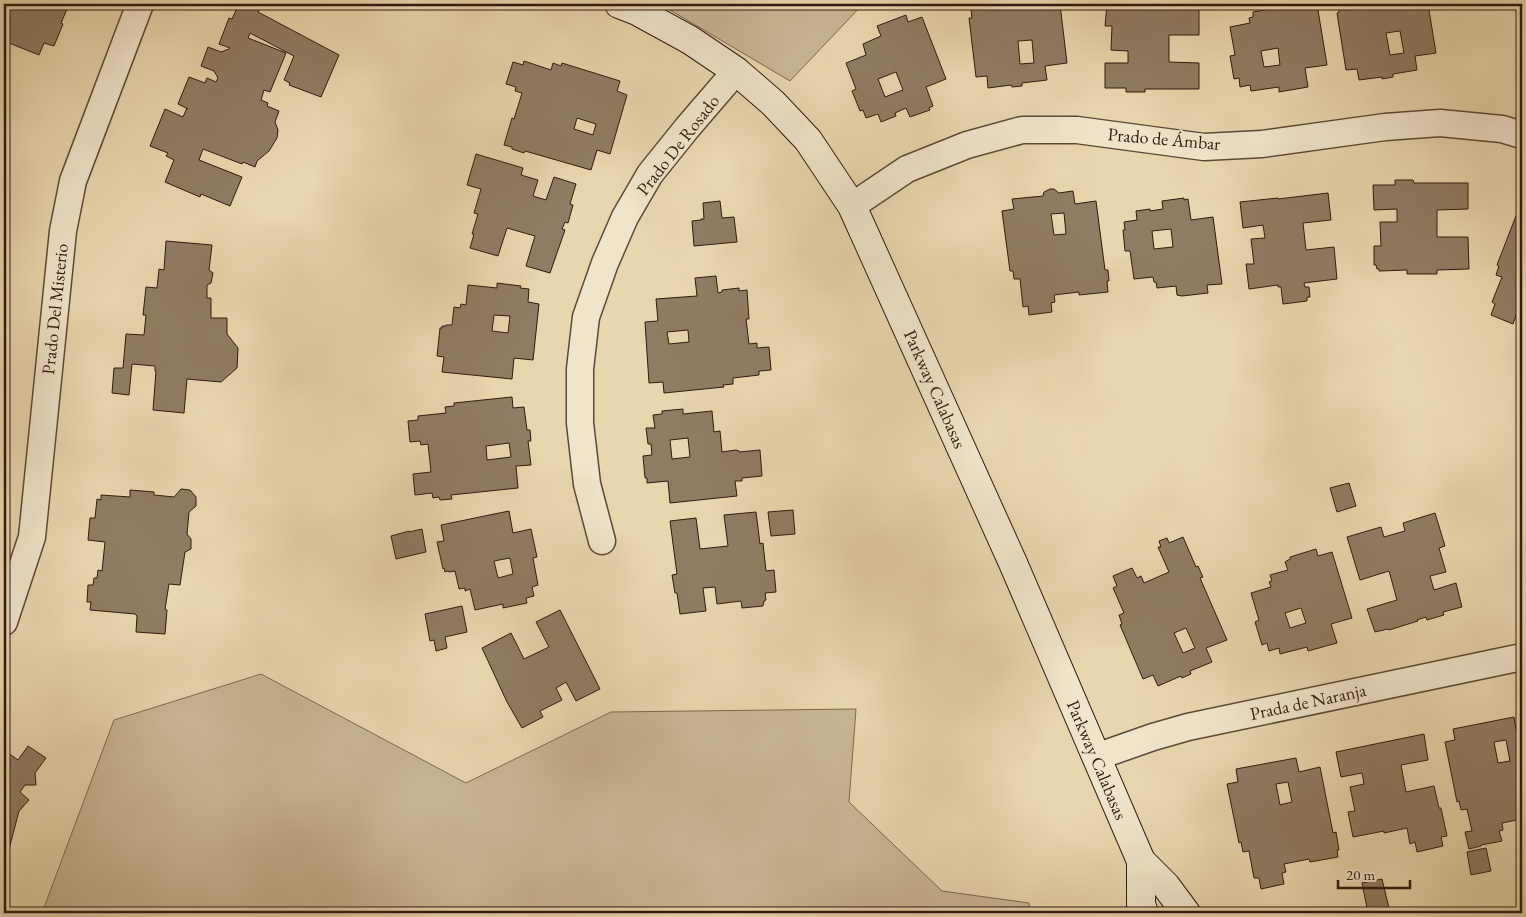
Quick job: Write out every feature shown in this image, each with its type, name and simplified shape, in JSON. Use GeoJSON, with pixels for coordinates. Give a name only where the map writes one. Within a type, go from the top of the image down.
{"type":"FeatureCollection","features":[{"type":"Feature","properties":{"kind":"street","name":"Prado Del Misterio"},"geometry":{"type":"LineString","coordinates":[[4,622],[32,537],[63,231],[73,181],[140,4]]}},
{"type":"Feature","properties":{"kind":"street","name":"Parkway Calabasas"},"geometry":{"type":"LineString","coordinates":[[619,4],[690,40],[736,71],[773,103],[808,140],[852,206],[1013,563],[1141,861],[1166,886],[1186,913]]}},
{"type":"Feature","properties":{"kind":"street","name":"Prado De Rosado"},"geometry":{"type":"LineString","coordinates":[[602,540],[587,484],[580,423],[580,369],[586,317],[605,263],[625,217],[650,174],[736,71]]}},
{"type":"Feature","properties":{"kind":"street","name":"Prado de Ámbar"},"geometry":{"type":"LineString","coordinates":[[852,206],[907,169],[967,145],[1022,130],[1077,130],[1204,147],[1262,144],[1385,127],[1440,123],[1502,129],[1522,134]]}},
{"type":"Feature","properties":{"kind":"street","name":"Prada de Naranja"},"geometry":{"type":"LineString","coordinates":[[1096,757],[1188,727],[1522,657]]}},
{"type":"Feature","properties":{"kind":"street","name":"Parkway Calabasas"},"geometry":{"type":"LineString","coordinates":[[1141,861],[1141,904],[1144,913]]}},
{"type":"Feature","properties":{"kind":"shaded area"},"geometry":{"type":"Polygon","coordinates":[[[660,4],[863,4],[790,81],[660,4]]]}},
{"type":"Feature","properties":{"kind":"shaded area"},"geometry":{"type":"Polygon","coordinates":[[[261,674],[466,783],[611,712],[856,709],[849,802],[942,891],[1029,903],[1030,913],[42,913],[114,720],[261,674]]]}},
{"type":"Feature","properties":{"kind":"building"},"geometry":{"type":"Polygon","coordinates":[[[4,4],[71,4],[61,23],[63,24],[54,46],[44,43],[39,55],[4,41],[4,4]]]}},
{"type":"Feature","properties":{"kind":"building"},"geometry":{"type":"Polygon","coordinates":[[[239,4],[259,10],[258,12],[339,55],[321,97],[289,85],[290,83],[284,80],[294,56],[250,33],[248,38],[286,53],[270,92],[264,90],[261,100],[268,103],[267,106],[279,111],[275,122],[278,130],[277,138],[269,151],[257,161],[255,167],[203,149],[199,160],[242,177],[230,206],[201,194],[200,197],[165,182],[174,160],[166,156],[168,153],[150,146],[165,109],[183,117],[187,108],[178,104],[189,77],[205,83],[207,78],[216,82],[218,78],[214,71],[201,66],[208,47],[221,52],[230,48],[219,44],[229,18],[232,19],[239,4]]]}},
{"type":"Feature","properties":{"kind":"building"},"geometry":{"type":"Polygon","coordinates":[[[977,4],[1060,4],[1067,63],[1045,66],[1047,80],[1022,83],[1022,86],[1012,87],[1011,85],[988,88],[987,76],[976,77],[969,18],[972,18],[971,9],[977,8],[977,4]],[[1032,40],[1018,41],[1020,64],[1034,63],[1032,40]]]}},
{"type":"Feature","properties":{"kind":"building"},"geometry":{"type":"Polygon","coordinates":[[[1107,4],[1199,4],[1199,35],[1169,35],[1169,62],[1199,63],[1199,89],[1145,89],[1145,92],[1126,92],[1126,88],[1105,88],[1105,63],[1128,63],[1128,51],[1111,50],[1112,26],[1105,26],[1107,4]]]}},
{"type":"Feature","properties":{"kind":"building"},"geometry":{"type":"Polygon","coordinates":[[[1268,4],[1317,4],[1327,65],[1305,68],[1308,87],[1279,92],[1279,87],[1251,91],[1250,85],[1240,87],[1239,78],[1234,79],[1230,56],[1235,55],[1230,27],[1250,23],[1249,18],[1253,17],[1253,12],[1269,9],[1268,4]],[[1278,48],[1261,51],[1264,67],[1280,65],[1278,48]]]}},
{"type":"Feature","properties":{"kind":"building"},"geometry":{"type":"Polygon","coordinates":[[[1338,4],[1428,4],[1436,53],[1415,56],[1417,70],[1393,74],[1393,77],[1382,79],[1382,77],[1359,80],[1357,69],[1346,70],[1337,13],[1339,12],[1338,4]],[[1400,31],[1386,33],[1390,55],[1404,53],[1400,31]]]}},
{"type":"Feature","properties":{"kind":"building"},"geometry":{"type":"Polygon","coordinates":[[[906,15],[908,22],[922,17],[946,79],[926,87],[933,106],[929,108],[930,110],[910,117],[906,108],[895,113],[896,116],[881,122],[878,114],[866,118],[863,110],[860,111],[852,91],[856,89],[846,63],[866,55],[863,44],[881,36],[877,26],[906,15]],[[896,72],[878,79],[885,97],[903,90],[896,72]]]}},
{"type":"Feature","properties":{"kind":"building"},"geometry":{"type":"Polygon","coordinates":[[[524,61],[551,70],[553,63],[561,66],[562,63],[620,81],[617,91],[627,95],[610,154],[597,150],[591,170],[525,151],[524,153],[504,145],[522,93],[515,91],[516,87],[506,84],[513,62],[523,65],[524,61]],[[577,118],[574,129],[593,135],[596,124],[577,118]]]}},
{"type":"Feature","properties":{"kind":"building"},"geometry":{"type":"Polygon","coordinates":[[[476,154],[523,168],[521,175],[538,180],[533,196],[546,200],[554,177],[576,184],[570,204],[573,205],[568,223],[565,222],[562,229],[565,230],[550,273],[526,266],[535,236],[507,228],[498,256],[470,248],[478,214],[474,213],[481,189],[467,185],[476,154]]]}},
{"type":"Feature","properties":{"kind":"building"},"geometry":{"type":"Polygon","coordinates":[[[1395,180],[1413,180],[1414,183],[1468,183],[1468,209],[1437,210],[1437,237],[1468,237],[1469,269],[1437,270],[1437,274],[1407,274],[1407,270],[1379,271],[1377,269],[1376,265],[1374,265],[1374,246],[1381,246],[1380,222],[1397,222],[1397,209],[1374,210],[1373,185],[1395,185],[1395,180]]]}},
{"type":"Feature","properties":{"kind":"building"},"geometry":{"type":"Polygon","coordinates":[[[1050,189],[1054,189],[1059,193],[1073,191],[1075,204],[1096,201],[1105,270],[1108,270],[1108,292],[1079,295],[1079,292],[1054,295],[1055,302],[1051,303],[1052,312],[1029,315],[1028,306],[1023,307],[1020,279],[1014,279],[1013,271],[1010,271],[1002,211],[1014,209],[1012,199],[1043,196],[1044,192],[1050,189]],[[1064,213],[1051,214],[1054,235],[1066,234],[1064,213]]]}},
{"type":"Feature","properties":{"kind":"building"},"geometry":{"type":"Polygon","coordinates":[[[1328,193],[1331,220],[1303,223],[1306,250],[1334,247],[1337,279],[1304,283],[1305,287],[1309,287],[1310,297],[1307,297],[1307,301],[1283,304],[1281,287],[1278,287],[1278,285],[1249,289],[1246,264],[1254,264],[1251,239],[1265,238],[1263,225],[1243,228],[1240,202],[1328,193]]]}},
{"type":"Feature","properties":{"kind":"building"},"geometry":{"type":"Polygon","coordinates":[[[4,196],[8,199],[6,219],[4,221],[4,196]]]}},
{"type":"Feature","properties":{"kind":"building"},"geometry":{"type":"Polygon","coordinates":[[[1188,199],[1191,220],[1213,217],[1222,284],[1207,285],[1208,293],[1182,296],[1177,295],[1176,286],[1157,288],[1153,277],[1134,279],[1130,251],[1125,251],[1124,222],[1137,220],[1136,211],[1163,209],[1162,201],[1188,199]],[[1171,229],[1152,231],[1154,249],[1173,247],[1171,229]]]}},
{"type":"Feature","properties":{"kind":"building"},"geometry":{"type":"Polygon","coordinates":[[[720,201],[722,218],[734,217],[737,242],[694,246],[692,221],[704,219],[703,203],[720,201]]]}},
{"type":"Feature","properties":{"kind":"building"},"geometry":{"type":"Polygon","coordinates":[[[1519,208],[1522,210],[1522,309],[1520,314],[1517,313],[1513,324],[1491,315],[1495,304],[1492,302],[1502,277],[1496,275],[1499,266],[1497,265],[1519,208]]]}},
{"type":"Feature","properties":{"kind":"building"},"geometry":{"type":"Polygon","coordinates":[[[166,241],[212,245],[209,270],[213,273],[211,283],[207,285],[207,298],[211,298],[211,318],[227,318],[227,334],[238,348],[237,368],[221,382],[187,379],[184,413],[153,410],[155,366],[132,364],[129,395],[112,393],[114,368],[123,368],[126,334],[144,335],[146,315],[143,315],[146,287],[157,288],[159,269],[164,270],[166,241]]]}},
{"type":"Feature","properties":{"kind":"building"},"geometry":{"type":"Polygon","coordinates":[[[716,276],[718,293],[722,292],[722,290],[739,288],[739,291],[747,290],[749,319],[746,319],[749,344],[757,343],[757,348],[769,347],[771,370],[759,371],[759,375],[733,378],[733,384],[723,385],[724,387],[664,393],[663,382],[649,383],[645,322],[658,321],[656,299],[697,296],[695,278],[716,276]],[[688,330],[667,332],[669,344],[689,342],[688,330]]]}},
{"type":"Feature","properties":{"kind":"building"},"geometry":{"type":"Polygon","coordinates":[[[497,283],[529,289],[528,302],[539,304],[533,360],[514,358],[512,379],[442,372],[444,357],[437,356],[440,328],[452,325],[454,307],[460,308],[461,304],[466,305],[468,285],[497,288],[497,283]],[[494,315],[492,331],[508,333],[510,316],[494,315]]]}},
{"type":"Feature","properties":{"kind":"building"},"geometry":{"type":"Polygon","coordinates":[[[512,397],[513,408],[524,407],[527,430],[530,430],[531,441],[528,441],[531,465],[516,466],[518,488],[451,495],[452,499],[440,500],[439,497],[433,498],[432,493],[415,495],[413,474],[431,472],[428,444],[421,445],[420,441],[410,442],[408,421],[418,420],[418,416],[446,413],[445,407],[454,406],[454,403],[512,397]],[[509,443],[486,446],[487,460],[511,457],[509,443]]]}},
{"type":"Feature","properties":{"kind":"building"},"geometry":{"type":"Polygon","coordinates":[[[683,409],[683,414],[712,411],[714,432],[720,431],[722,452],[760,450],[762,476],[742,478],[742,481],[735,481],[737,496],[670,503],[668,481],[647,483],[643,456],[652,455],[651,444],[648,444],[646,428],[655,428],[653,415],[662,414],[662,411],[683,409]],[[688,438],[670,440],[672,459],[690,457],[688,438]]]}},
{"type":"Feature","properties":{"kind":"building"},"geometry":{"type":"Polygon","coordinates":[[[1349,483],[1356,506],[1337,512],[1330,488],[1349,483]]]}},
{"type":"Feature","properties":{"kind":"building"},"geometry":{"type":"Polygon","coordinates":[[[181,489],[190,490],[196,497],[196,506],[189,512],[187,534],[191,539],[191,549],[185,552],[180,585],[169,584],[165,609],[167,610],[165,634],[136,632],[137,616],[135,614],[90,610],[91,602],[87,602],[88,585],[93,585],[94,578],[97,578],[98,570],[102,571],[105,542],[88,540],[90,518],[95,518],[97,499],[101,500],[101,495],[130,497],[130,490],[154,492],[154,495],[174,497],[181,489]]]}},
{"type":"Feature","properties":{"kind":"building"},"geometry":{"type":"Polygon","coordinates":[[[793,510],[795,534],[771,536],[768,512],[793,510]]]}},
{"type":"Feature","properties":{"kind":"building"},"geometry":{"type":"Polygon","coordinates":[[[509,511],[513,533],[531,529],[537,557],[533,558],[538,585],[532,587],[534,596],[526,598],[527,603],[503,608],[503,604],[475,610],[470,589],[465,591],[465,588],[459,589],[455,571],[445,572],[443,569],[437,542],[444,541],[441,525],[509,511]],[[510,558],[494,561],[498,578],[513,574],[510,558]]]}},
{"type":"Feature","properties":{"kind":"building"},"geometry":{"type":"Polygon","coordinates":[[[756,512],[760,544],[763,543],[766,571],[774,570],[776,592],[765,593],[766,600],[763,606],[742,608],[741,601],[717,604],[715,587],[703,588],[706,611],[680,614],[672,575],[677,574],[670,521],[696,518],[700,549],[728,546],[724,515],[756,512]]]}},
{"type":"Feature","properties":{"kind":"building"},"geometry":{"type":"Polygon","coordinates":[[[1435,513],[1445,546],[1439,548],[1446,572],[1430,576],[1434,590],[1456,583],[1462,607],[1443,612],[1444,615],[1427,620],[1426,617],[1389,630],[1375,632],[1367,609],[1397,600],[1389,571],[1360,580],[1347,537],[1381,527],[1384,537],[1405,531],[1403,523],[1435,513]]]}},
{"type":"Feature","properties":{"kind":"building"},"geometry":{"type":"Polygon","coordinates":[[[422,529],[426,552],[396,559],[391,536],[422,529]]]}},
{"type":"Feature","properties":{"kind":"building"},"geometry":{"type":"Polygon","coordinates":[[[1183,537],[1196,567],[1198,566],[1203,577],[1200,578],[1227,640],[1206,648],[1212,662],[1190,671],[1191,674],[1182,678],[1181,676],[1158,686],[1153,675],[1143,679],[1120,625],[1122,624],[1119,615],[1124,613],[1113,588],[1117,586],[1113,576],[1132,568],[1137,578],[1141,576],[1144,583],[1169,572],[1158,547],[1161,547],[1159,541],[1167,538],[1169,543],[1183,537]],[[1186,628],[1174,633],[1183,653],[1195,648],[1186,628]]]}},
{"type":"Feature","properties":{"kind":"building"},"geometry":{"type":"Polygon","coordinates":[[[1316,549],[1318,556],[1332,552],[1352,618],[1331,624],[1337,643],[1308,651],[1307,647],[1280,654],[1279,648],[1269,651],[1267,643],[1262,645],[1255,622],[1259,620],[1251,593],[1271,587],[1269,582],[1272,581],[1270,575],[1288,570],[1285,562],[1290,557],[1316,549]],[[1301,608],[1285,613],[1290,628],[1306,623],[1301,608]]]}},
{"type":"Feature","properties":{"kind":"building"},"geometry":{"type":"Polygon","coordinates":[[[462,606],[467,632],[445,637],[447,648],[436,651],[434,640],[430,641],[425,614],[462,606]]]}},
{"type":"Feature","properties":{"kind":"building"},"geometry":{"type":"Polygon","coordinates":[[[560,610],[600,689],[576,701],[566,682],[556,688],[562,700],[540,711],[543,717],[522,728],[507,702],[482,648],[511,633],[524,659],[549,647],[536,622],[560,610]]]}},
{"type":"Feature","properties":{"kind":"building"},"geometry":{"type":"Polygon","coordinates":[[[1514,717],[1516,730],[1522,729],[1522,819],[1502,823],[1503,830],[1499,831],[1502,841],[1469,849],[1465,832],[1472,831],[1467,809],[1461,810],[1459,801],[1457,802],[1445,742],[1455,740],[1453,729],[1514,717]],[[1506,740],[1494,742],[1498,763],[1510,761],[1506,740]]]}},
{"type":"Feature","properties":{"kind":"building"},"geometry":{"type":"Polygon","coordinates":[[[1424,734],[1428,760],[1401,765],[1406,792],[1434,786],[1447,836],[1441,837],[1443,846],[1417,852],[1415,842],[1410,844],[1407,828],[1353,837],[1348,812],[1355,811],[1350,787],[1364,784],[1362,773],[1341,777],[1336,752],[1424,734]]]}},
{"type":"Feature","properties":{"kind":"building"},"geometry":{"type":"Polygon","coordinates":[[[28,746],[46,758],[35,773],[36,785],[25,785],[20,792],[29,800],[19,811],[8,853],[4,859],[4,750],[18,760],[28,746]]]}},
{"type":"Feature","properties":{"kind":"building"},"geometry":{"type":"Polygon","coordinates":[[[1296,758],[1299,772],[1320,767],[1333,833],[1336,832],[1339,850],[1337,850],[1338,857],[1310,862],[1309,859],[1284,864],[1286,872],[1282,873],[1284,884],[1261,889],[1259,878],[1254,878],[1249,851],[1243,852],[1241,842],[1239,843],[1227,784],[1238,782],[1236,769],[1296,758]],[[1288,782],[1276,784],[1280,805],[1292,802],[1288,782]]]}},
{"type":"Feature","properties":{"kind":"building"},"geometry":{"type":"Polygon","coordinates":[[[1486,848],[1491,871],[1471,875],[1467,852],[1486,848]]]}},
{"type":"Feature","properties":{"kind":"building"},"geometry":{"type":"Polygon","coordinates":[[[1382,879],[1389,908],[1368,913],[1362,883],[1382,879]]]}}]}
